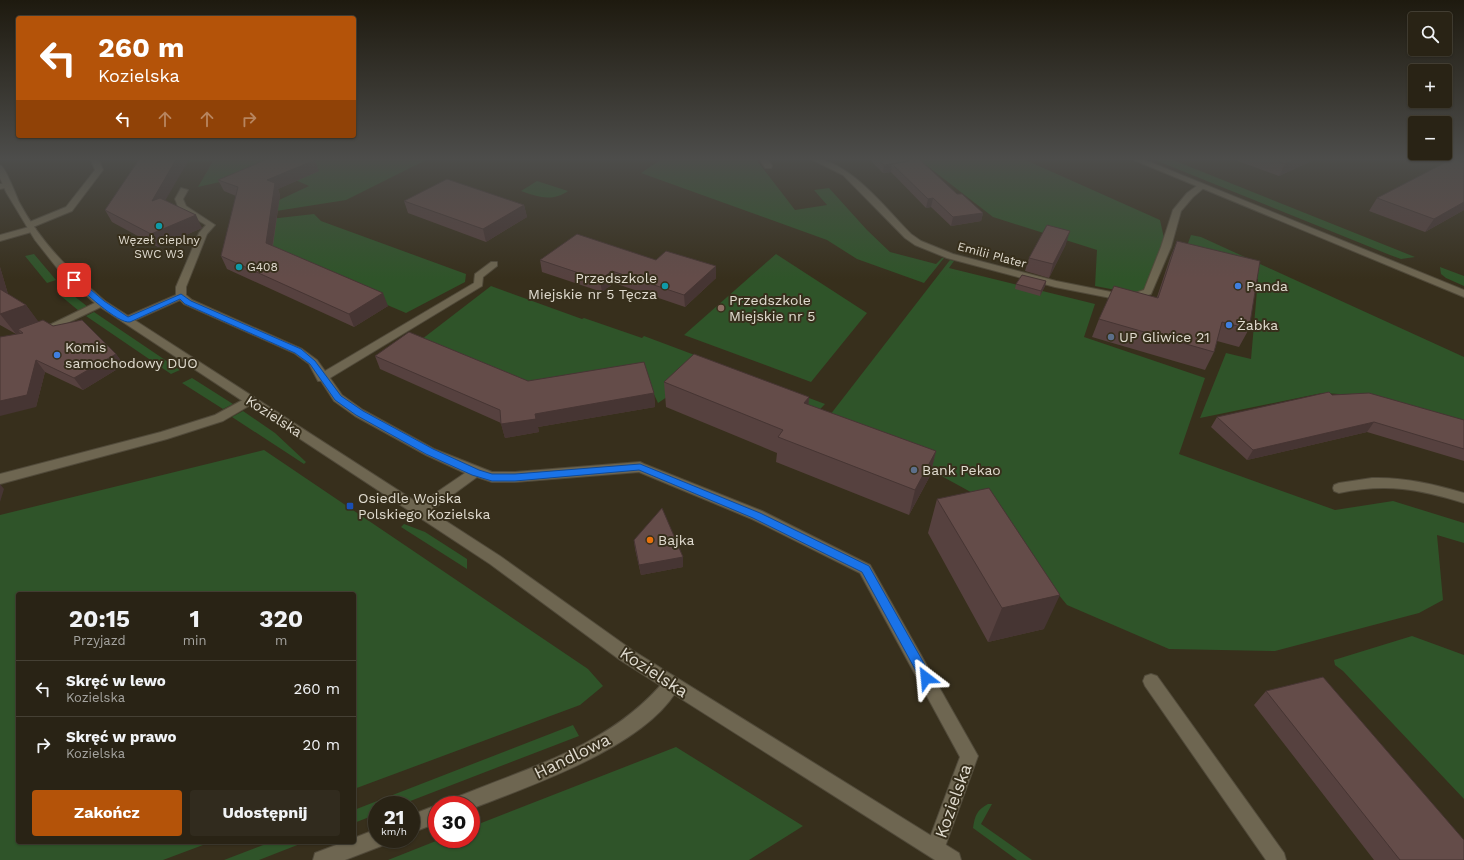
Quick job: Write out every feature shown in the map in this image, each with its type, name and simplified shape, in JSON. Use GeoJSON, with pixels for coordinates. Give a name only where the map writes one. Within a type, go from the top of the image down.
{"type":"FeatureCollection","features":[{"type":"Feature","properties":{"kind":"street","name":"Kozielska"},"geometry":{"type":"LineString","coordinates":[[12,198],[54,260],[101,303],[520,578],[626,655],[933,854],[952,860]]}},
{"type":"Feature","properties":{"kind":"street"},"geometry":{"type":"LineString","coordinates":[[0,238],[31,227],[69,209],[78,198]]}},
{"type":"Feature","properties":{"kind":"street"},"geometry":{"type":"LineString","coordinates":[[127,320],[181,296],[181,287],[204,233],[211,225],[182,207],[179,198]]}},
{"type":"Feature","properties":{"kind":"street","name":"Emilii Plater"},"geometry":{"type":"LineString","coordinates":[[871,198],[908,236],[918,243],[950,256],[1055,284],[1121,297],[1133,297],[1148,292],[1166,246],[1177,210],[1187,198]]}},
{"type":"Feature","properties":{"kind":"street"},"geometry":{"type":"LineString","coordinates":[[1228,198],[1464,294]]}},
{"type":"Feature","properties":{"kind":"street"},"geometry":{"type":"LineString","coordinates":[[322,378],[478,284],[478,276],[494,264]]}},
{"type":"Feature","properties":{"kind":"street","name":"Kozielska"},"geometry":{"type":"LineString","coordinates":[[181,296],[188,302],[298,351],[312,362],[322,378],[338,398],[359,413],[430,452],[475,472],[492,477],[515,477],[640,467],[757,515],[865,569],[969,756],[933,854]]}},
{"type":"Feature","properties":{"kind":"street"},"geometry":{"type":"LineString","coordinates":[[26,337],[101,303]]}},
{"type":"Feature","properties":{"kind":"street"},"geometry":{"type":"LineString","coordinates":[[0,479],[163,436],[219,418],[250,400]]}},
{"type":"Feature","properties":{"kind":"street"},"geometry":{"type":"LineString","coordinates":[[420,511],[475,472]]}},
{"type":"Feature","properties":{"kind":"street"},"geometry":{"type":"LineString","coordinates":[[1339,488],[1361,483],[1381,481],[1436,489],[1464,498]]}},
{"type":"Feature","properties":{"kind":"street"},"geometry":{"type":"LineString","coordinates":[[1150,681],[1277,860]]}},
{"type":"Feature","properties":{"kind":"street","name":"Handlowa"},"geometry":{"type":"LineString","coordinates":[[480,796],[548,769],[603,742],[645,714],[672,684]]}},
{"type":"Feature","properties":{"kind":"street"},"geometry":{"type":"LineString","coordinates":[[322,860],[368,842]]}},
{"type":"Feature","properties":{"kind":"green space"},"geometry":{"type":"Polygon","coordinates":[[[283,198],[350,198],[346,200],[245,216],[283,198]]]}},
{"type":"Feature","properties":{"kind":"green space"},"geometry":{"type":"Polygon","coordinates":[[[711,198],[786,198],[795,210],[827,205],[821,198],[838,198],[867,230],[890,252],[936,264],[944,258],[924,283],[857,259],[827,240],[711,198]]]}},
{"type":"Feature","properties":{"kind":"green space"},"geometry":{"type":"Polygon","coordinates":[[[969,198],[1111,198],[1160,220],[1166,247],[1142,295],[1095,286],[1097,250],[993,217],[969,198]]]}},
{"type":"Feature","properties":{"kind":"green space"},"geometry":{"type":"Polygon","coordinates":[[[1249,198],[1268,198],[1415,257],[1401,259],[1249,198]]]}},
{"type":"Feature","properties":{"kind":"green space"},"geometry":{"type":"Polygon","coordinates":[[[314,214],[321,221],[466,274],[465,282],[406,313],[273,256],[244,222],[314,214]]]}},
{"type":"Feature","properties":{"kind":"green space"},"geometry":{"type":"Polygon","coordinates":[[[1191,235],[1201,237],[1464,357],[1464,422],[1374,396],[1322,393],[1200,418],[1226,353],[1251,359],[1258,279],[1182,260],[1191,235]]]}},
{"type":"Feature","properties":{"kind":"green space"},"geometry":{"type":"Polygon","coordinates":[[[34,254],[56,280],[47,283],[25,256],[34,254]]]}},
{"type":"Feature","properties":{"kind":"green space"},"geometry":{"type":"Polygon","coordinates":[[[776,254],[867,313],[811,382],[684,335],[776,254]]]}},
{"type":"Feature","properties":{"kind":"green space"},"geometry":{"type":"Polygon","coordinates":[[[950,260],[954,261],[949,268],[1095,304],[1084,337],[1205,378],[1179,454],[1335,510],[1393,501],[1464,523],[1464,543],[1437,535],[1443,600],[1419,613],[1275,651],[1169,649],[1067,605],[978,496],[936,473],[811,423],[830,415],[950,260]]]}},
{"type":"Feature","properties":{"kind":"green space"},"geometry":{"type":"Polygon","coordinates":[[[1440,267],[1464,276],[1464,286],[1446,278],[1441,274],[1440,267]]]}},
{"type":"Feature","properties":{"kind":"green space"},"geometry":{"type":"Polygon","coordinates":[[[491,286],[582,319],[584,318],[642,338],[644,336],[825,404],[802,428],[695,378],[658,403],[645,375],[537,394],[413,346],[491,286]]]}},
{"type":"Feature","properties":{"kind":"green space"},"geometry":{"type":"Polygon","coordinates":[[[69,292],[88,307],[79,311],[61,296],[69,292]]]}},
{"type":"Feature","properties":{"kind":"green space"},"geometry":{"type":"Polygon","coordinates":[[[94,312],[180,370],[171,374],[86,316],[94,312]]]}},
{"type":"Feature","properties":{"kind":"green space"},"geometry":{"type":"Polygon","coordinates":[[[192,378],[233,404],[223,409],[182,383],[192,378]]]}},
{"type":"Feature","properties":{"kind":"green space"},"geometry":{"type":"Polygon","coordinates":[[[243,411],[275,433],[306,462],[304,464],[232,417],[243,411]]]}},
{"type":"Feature","properties":{"kind":"green space"},"geometry":{"type":"Polygon","coordinates":[[[264,450],[588,669],[603,686],[580,705],[356,788],[356,592],[16,592],[16,844],[206,844],[163,860],[0,860],[0,515],[264,450]]]}},
{"type":"Feature","properties":{"kind":"green space"},"geometry":{"type":"Polygon","coordinates":[[[404,524],[425,532],[467,559],[467,569],[401,527],[404,524]]]}},
{"type":"Feature","properties":{"kind":"green space"},"geometry":{"type":"Polygon","coordinates":[[[1412,636],[1464,655],[1464,799],[1343,671],[1335,665],[1334,660],[1412,636]]]}},
{"type":"Feature","properties":{"kind":"green space"},"geometry":{"type":"Polygon","coordinates":[[[573,725],[579,736],[420,797],[420,796],[390,796],[573,725]]]}},
{"type":"Feature","properties":{"kind":"green space"},"geometry":{"type":"Polygon","coordinates":[[[676,747],[803,826],[749,860],[388,860],[428,844],[428,848],[480,848],[480,823],[676,747]]]}},
{"type":"Feature","properties":{"kind":"green space"},"geometry":{"type":"Polygon","coordinates":[[[988,804],[992,804],[981,824],[1032,860],[1017,860],[973,828],[977,813],[981,808],[988,804]]]}},
{"type":"Feature","properties":{"kind":"green space"},"geometry":{"type":"Polygon","coordinates":[[[368,805],[368,818],[356,822],[356,809],[368,805]]]}},
{"type":"Feature","properties":{"kind":"green space"},"geometry":{"type":"Polygon","coordinates":[[[266,844],[300,844],[259,860],[224,860],[266,844]]]}},
{"type":"Feature","properties":{"kind":"building"},"geometry":{"type":"Polygon","coordinates":[[[113,198],[154,198],[152,201],[160,198],[196,215],[151,234],[105,210],[113,198]]]}},
{"type":"Feature","properties":{"kind":"building"},"geometry":{"type":"Polygon","coordinates":[[[235,198],[273,198],[266,243],[383,293],[349,314],[221,256],[235,198]]]}},
{"type":"Feature","properties":{"kind":"building"},"geometry":{"type":"Polygon","coordinates":[[[410,198],[504,198],[524,205],[483,229],[404,201],[410,198]]]}},
{"type":"Feature","properties":{"kind":"building"},"geometry":{"type":"Polygon","coordinates":[[[933,198],[967,198],[983,213],[953,217],[933,198]]]}},
{"type":"Feature","properties":{"kind":"building"},"geometry":{"type":"Polygon","coordinates":[[[1377,198],[1464,198],[1464,202],[1434,219],[1377,198]]]}},
{"type":"Feature","properties":{"kind":"building"},"geometry":{"type":"Polygon","coordinates":[[[1047,225],[1070,231],[1053,264],[1029,258],[1047,225]]]}},
{"type":"Feature","properties":{"kind":"building"},"geometry":{"type":"Polygon","coordinates":[[[577,234],[656,260],[666,251],[716,266],[684,295],[612,271],[600,280],[540,260],[577,234]]]}},
{"type":"Feature","properties":{"kind":"building"},"geometry":{"type":"Polygon","coordinates":[[[1177,241],[1260,261],[1249,329],[1222,322],[1214,352],[1099,319],[1114,286],[1158,298],[1177,241]]]}},
{"type":"Feature","properties":{"kind":"building"},"geometry":{"type":"Polygon","coordinates":[[[1022,275],[1046,281],[1041,291],[1016,284],[1022,275]]]}},
{"type":"Feature","properties":{"kind":"building"},"geometry":{"type":"Polygon","coordinates":[[[0,289],[26,305],[0,314],[0,289]]]}},
{"type":"Feature","properties":{"kind":"building","name":"Komis samochodowy DUO"},"geometry":{"type":"Polygon","coordinates":[[[43,320],[53,326],[82,320],[116,354],[74,378],[36,360],[27,395],[0,401],[0,337],[23,333],[18,329],[43,320]]]}},
{"type":"Feature","properties":{"kind":"building"},"geometry":{"type":"Polygon","coordinates":[[[409,332],[528,381],[644,362],[654,393],[535,414],[536,419],[501,424],[500,410],[375,356],[409,332]]]}},
{"type":"Feature","properties":{"kind":"building"},"geometry":{"type":"Polygon","coordinates":[[[694,354],[809,397],[804,403],[936,451],[915,490],[778,437],[783,430],[664,382],[694,354]]]}},
{"type":"Feature","properties":{"kind":"building"},"geometry":{"type":"Polygon","coordinates":[[[1329,392],[1332,395],[1369,393],[1464,420],[1464,449],[1374,422],[1253,450],[1217,417],[1329,392]]]}},
{"type":"Feature","properties":{"kind":"building"},"geometry":{"type":"Polygon","coordinates":[[[989,488],[1060,595],[1002,608],[937,499],[989,488]]]}},
{"type":"Feature","properties":{"kind":"building"},"geometry":{"type":"Polygon","coordinates":[[[662,508],[683,557],[639,565],[634,540],[662,508]]]}},
{"type":"Feature","properties":{"kind":"building"},"geometry":{"type":"Polygon","coordinates":[[[1323,677],[1464,840],[1464,860],[1400,860],[1266,691],[1323,677]]]}},
{"type":"Feature","properties":{"kind":"place","name":"Węzeł cieplny SWC W3"},"geometry":{"type":"Point","coordinates":[159,226]}},
{"type":"Feature","properties":{"kind":"place","name":"G408"},"geometry":{"type":"Point","coordinates":[239,267]}},
{"type":"Feature","properties":{"kind":"place","name":"Przedszkole Miejskie nr 5 Tęcza"},"geometry":{"type":"Point","coordinates":[665,286]}},
{"type":"Feature","properties":{"kind":"place","name":"Panda"},"geometry":{"type":"Point","coordinates":[1238,286]}},
{"type":"Feature","properties":{"kind":"place","name":"Przedszkole Miejskie nr 5"},"geometry":{"type":"Point","coordinates":[721,308]}},
{"type":"Feature","properties":{"kind":"place","name":"Żabka"},"geometry":{"type":"Point","coordinates":[1229,325]}},
{"type":"Feature","properties":{"kind":"place","name":"UP Gliwice 21"},"geometry":{"type":"Point","coordinates":[1111,337]}},
{"type":"Feature","properties":{"kind":"place","name":"Komis samochodowy DUO"},"geometry":{"type":"Point","coordinates":[57,355]}},
{"type":"Feature","properties":{"kind":"place","name":"Bank Pekao"},"geometry":{"type":"Point","coordinates":[914,470]}},
{"type":"Feature","properties":{"kind":"place","name":"Osiedle Wojska Polskiego Kozielska"},"geometry":{"type":"Point","coordinates":[350,506]}},
{"type":"Feature","properties":{"kind":"place","name":"Bajka"},"geometry":{"type":"Point","coordinates":[650,540]}},
{"type":"Feature","properties":{"kind":"route"},"geometry":{"type":"LineString","coordinates":[[74,280],[101,303],[127,320],[181,296],[188,302],[298,351],[312,362],[322,378],[338,398],[359,413],[430,452],[475,472],[492,477],[515,477],[640,467],[670,478],[757,515],[865,569],[926,678]]}}]}
